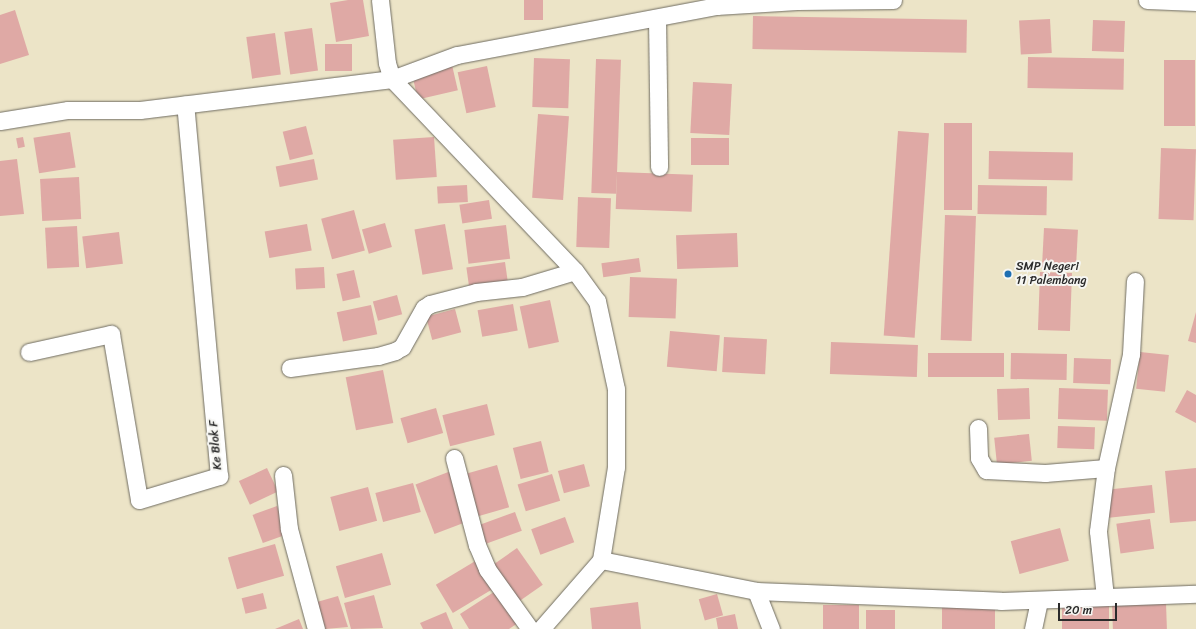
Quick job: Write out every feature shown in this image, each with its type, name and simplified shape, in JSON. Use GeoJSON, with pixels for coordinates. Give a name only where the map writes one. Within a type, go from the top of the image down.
{"type":"FeatureCollection","features":[{"type":"Feature","properties":{"kind":"street"},"geometry":{"type":"LineString","coordinates":[[380,0],[387,63],[392,79],[575,271],[597,301],[616,389],[616,467],[601,560],[541,629]]}},
{"type":"Feature","properties":{"kind":"street"},"geometry":{"type":"LineString","coordinates":[[0,121],[68,110],[140,110],[392,79],[457,55],[657,18],[716,3],[893,0]]}},
{"type":"Feature","properties":{"kind":"street"},"geometry":{"type":"LineString","coordinates":[[1147,0],[1196,2]]}},
{"type":"Feature","properties":{"kind":"street"},"geometry":{"type":"LineString","coordinates":[[657,18],[659,167]]}},
{"type":"Feature","properties":{"kind":"street","name":"Ke Blok F"},"geometry":{"type":"LineString","coordinates":[[29,352],[111,334],[139,500],[219,476],[185,105]]}},
{"type":"Feature","properties":{"kind":"street"},"geometry":{"type":"LineString","coordinates":[[290,368],[378,356],[395,351],[402,347],[424,308],[430,304],[476,292],[522,286],[575,271]]}},
{"type":"Feature","properties":{"kind":"street"},"geometry":{"type":"LineString","coordinates":[[1105,597],[1098,531],[1106,468],[1131,354],[1135,281]]}},
{"type":"Feature","properties":{"kind":"street"},"geometry":{"type":"LineString","coordinates":[[978,428],[979,458],[986,470],[1045,473],[1106,468]]}},
{"type":"Feature","properties":{"kind":"street"},"geometry":{"type":"LineString","coordinates":[[454,458],[477,545],[487,569],[530,629]]}},
{"type":"Feature","properties":{"kind":"street"},"geometry":{"type":"LineString","coordinates":[[283,475],[289,529],[316,629]]}},
{"type":"Feature","properties":{"kind":"street"},"geometry":{"type":"LineString","coordinates":[[601,560],[756,591],[1039,601],[1196,594]]}},
{"type":"Feature","properties":{"kind":"street"},"geometry":{"type":"LineString","coordinates":[[756,591],[771,629]]}},
{"type":"Feature","properties":{"kind":"street"},"geometry":{"type":"LineString","coordinates":[[1033,629],[1039,601]]}},
{"type":"Feature","properties":{"kind":"building"},"geometry":{"type":"Polygon","coordinates":[[[348,0],[363,0],[369,36],[336,42],[330,3],[348,0]]]}},
{"type":"Feature","properties":{"kind":"building"},"geometry":{"type":"Polygon","coordinates":[[[524,0],[543,0],[543,20],[524,20],[524,0]]]}},
{"type":"Feature","properties":{"kind":"building"},"geometry":{"type":"Polygon","coordinates":[[[15,10],[29,55],[0,64],[0,15],[15,10]]]}},
{"type":"Feature","properties":{"kind":"building"},"geometry":{"type":"Polygon","coordinates":[[[753,16],[967,20],[966,53],[752,49],[753,16]]]}},
{"type":"Feature","properties":{"kind":"building"},"geometry":{"type":"Polygon","coordinates":[[[1050,19],[1052,53],[1021,55],[1019,21],[1050,19]]]}},
{"type":"Feature","properties":{"kind":"building"},"geometry":{"type":"Polygon","coordinates":[[[1093,20],[1125,21],[1124,52],[1092,51],[1093,20]]]}},
{"type":"Feature","properties":{"kind":"building"},"geometry":{"type":"Polygon","coordinates":[[[312,28],[318,71],[290,74],[284,32],[312,28]]]}},
{"type":"Feature","properties":{"kind":"building"},"geometry":{"type":"Polygon","coordinates":[[[275,33],[281,75],[252,79],[246,37],[275,33]]]}},
{"type":"Feature","properties":{"kind":"building"},"geometry":{"type":"Polygon","coordinates":[[[325,44],[352,44],[352,71],[325,71],[325,44]]]}},
{"type":"Feature","properties":{"kind":"building"},"geometry":{"type":"Polygon","coordinates":[[[1028,57],[1124,59],[1123,90],[1027,88],[1028,57]]]}},
{"type":"Feature","properties":{"kind":"building"},"geometry":{"type":"Polygon","coordinates":[[[534,58],[570,59],[568,108],[532,107],[534,58]]]}},
{"type":"Feature","properties":{"kind":"building"},"geometry":{"type":"Polygon","coordinates":[[[596,59],[621,60],[616,194],[591,193],[596,59]]]}},
{"type":"Feature","properties":{"kind":"building"},"geometry":{"type":"Polygon","coordinates":[[[1164,60],[1195,60],[1195,126],[1164,126],[1164,60]]]}},
{"type":"Feature","properties":{"kind":"building"},"geometry":{"type":"Polygon","coordinates":[[[452,65],[458,90],[418,100],[412,74],[452,65]]]}},
{"type":"Feature","properties":{"kind":"building"},"geometry":{"type":"Polygon","coordinates":[[[487,66],[496,107],[466,113],[458,72],[487,66]]]}},
{"type":"Feature","properties":{"kind":"building"},"geometry":{"type":"Polygon","coordinates":[[[693,82],[732,84],[729,135],[690,133],[693,82]]]}},
{"type":"Feature","properties":{"kind":"building"},"geometry":{"type":"Polygon","coordinates":[[[538,114],[569,116],[563,200],[532,198],[538,114]]]}},
{"type":"Feature","properties":{"kind":"building"},"geometry":{"type":"Polygon","coordinates":[[[944,123],[972,123],[972,210],[944,210],[944,123]]]}},
{"type":"Feature","properties":{"kind":"building"},"geometry":{"type":"Polygon","coordinates":[[[306,126],[313,154],[290,160],[283,132],[306,126]]]}},
{"type":"Feature","properties":{"kind":"building"},"geometry":{"type":"Polygon","coordinates":[[[898,131],[929,133],[915,338],[884,336],[898,131]]]}},
{"type":"Feature","properties":{"kind":"building"},"geometry":{"type":"Polygon","coordinates":[[[70,132],[76,168],[39,173],[33,138],[70,132]]]}},
{"type":"Feature","properties":{"kind":"building"},"geometry":{"type":"Polygon","coordinates":[[[23,137],[25,147],[18,148],[16,138],[23,137]]]}},
{"type":"Feature","properties":{"kind":"building"},"geometry":{"type":"Polygon","coordinates":[[[434,137],[437,177],[396,180],[393,140],[434,137]]]}},
{"type":"Feature","properties":{"kind":"building"},"geometry":{"type":"Polygon","coordinates":[[[691,138],[729,138],[729,165],[691,165],[691,138]]]}},
{"type":"Feature","properties":{"kind":"building"},"geometry":{"type":"Polygon","coordinates":[[[1161,148],[1196,149],[1194,220],[1159,219],[1161,148]]]}},
{"type":"Feature","properties":{"kind":"building"},"geometry":{"type":"Polygon","coordinates":[[[989,151],[1073,152],[1072,180],[989,179],[989,151]]]}},
{"type":"Feature","properties":{"kind":"building"},"geometry":{"type":"Polygon","coordinates":[[[17,159],[24,214],[0,216],[0,161],[17,159]]]}},
{"type":"Feature","properties":{"kind":"building"},"geometry":{"type":"Polygon","coordinates":[[[314,159],[318,180],[280,187],[276,166],[314,159]]]}},
{"type":"Feature","properties":{"kind":"building"},"geometry":{"type":"Polygon","coordinates":[[[617,172],[693,175],[692,212],[616,209],[617,172]]]}},
{"type":"Feature","properties":{"kind":"building"},"geometry":{"type":"Polygon","coordinates":[[[79,177],[81,219],[42,221],[40,179],[79,177]]]}},
{"type":"Feature","properties":{"kind":"building"},"geometry":{"type":"Polygon","coordinates":[[[467,185],[468,202],[438,204],[437,187],[467,185]]]}},
{"type":"Feature","properties":{"kind":"building"},"geometry":{"type":"Polygon","coordinates":[[[978,185],[1047,186],[1046,215],[977,214],[978,185]]]}},
{"type":"Feature","properties":{"kind":"building"},"geometry":{"type":"Polygon","coordinates":[[[578,197],[611,198],[609,248],[576,247],[578,197]]]}},
{"type":"Feature","properties":{"kind":"building"},"geometry":{"type":"Polygon","coordinates":[[[489,200],[492,219],[462,223],[459,205],[489,200]]]}},
{"type":"Feature","properties":{"kind":"building"},"geometry":{"type":"Polygon","coordinates":[[[354,210],[365,251],[332,259],[321,219],[354,210]]]}},
{"type":"Feature","properties":{"kind":"building"},"geometry":{"type":"Polygon","coordinates":[[[945,215],[976,216],[972,341],[941,340],[945,215]]]}},
{"type":"Feature","properties":{"kind":"building"},"geometry":{"type":"Polygon","coordinates":[[[385,223],[392,247],[369,254],[362,230],[385,223]]]}},
{"type":"Feature","properties":{"kind":"building"},"geometry":{"type":"Polygon","coordinates":[[[307,224],[312,251],[269,258],[265,231],[307,224]]]}},
{"type":"Feature","properties":{"kind":"building"},"geometry":{"type":"Polygon","coordinates":[[[445,224],[453,269],[422,275],[414,229],[445,224]]]}},
{"type":"Feature","properties":{"kind":"building"},"geometry":{"type":"Polygon","coordinates":[[[506,225],[510,259],[468,264],[464,230],[506,225]]]}},
{"type":"Feature","properties":{"kind":"building"},"geometry":{"type":"Polygon","coordinates":[[[77,226],[79,267],[47,269],[45,228],[77,226]]]}},
{"type":"Feature","properties":{"kind":"building"},"geometry":{"type":"Polygon","coordinates":[[[1044,228],[1078,230],[1076,271],[1042,269],[1044,228]]]}},
{"type":"Feature","properties":{"kind":"building"},"geometry":{"type":"Polygon","coordinates":[[[119,232],[123,264],[86,268],[82,237],[119,232]]]}},
{"type":"Feature","properties":{"kind":"building"},"geometry":{"type":"Polygon","coordinates":[[[737,233],[738,267],[677,269],[676,235],[737,233]]]}},
{"type":"Feature","properties":{"kind":"building"},"geometry":{"type":"Polygon","coordinates":[[[639,258],[641,272],[603,277],[601,263],[639,258]]]}},
{"type":"Feature","properties":{"kind":"building"},"geometry":{"type":"Polygon","coordinates":[[[505,262],[508,283],[469,288],[466,267],[505,262]]]}},
{"type":"Feature","properties":{"kind":"building"},"geometry":{"type":"Polygon","coordinates":[[[324,267],[325,288],[296,289],[295,269],[324,267]]]}},
{"type":"Feature","properties":{"kind":"building"},"geometry":{"type":"Polygon","coordinates":[[[354,270],[360,297],[343,301],[336,274],[354,270]]]}},
{"type":"Feature","properties":{"kind":"building"},"geometry":{"type":"Polygon","coordinates":[[[1040,272],[1072,273],[1070,331],[1038,330],[1040,272]]]}},
{"type":"Feature","properties":{"kind":"building"},"geometry":{"type":"Polygon","coordinates":[[[630,277],[677,279],[676,319],[629,317],[630,277]]]}},
{"type":"Feature","properties":{"kind":"building"},"geometry":{"type":"Polygon","coordinates":[[[397,295],[402,314],[378,321],[373,301],[397,295]]]}},
{"type":"Feature","properties":{"kind":"building"},"geometry":{"type":"Polygon","coordinates":[[[550,300],[559,342],[529,349],[520,306],[550,300]]]}},
{"type":"Feature","properties":{"kind":"building"},"geometry":{"type":"Polygon","coordinates":[[[513,304],[518,331],[482,337],[478,310],[513,304]]]}},
{"type":"Feature","properties":{"kind":"building"},"geometry":{"type":"Polygon","coordinates":[[[371,305],[377,334],[343,342],[337,312],[371,305]]]}},
{"type":"Feature","properties":{"kind":"building"},"geometry":{"type":"Polygon","coordinates":[[[455,309],[461,332],[432,340],[426,317],[455,309]]]}},
{"type":"Feature","properties":{"kind":"building"},"geometry":{"type":"Polygon","coordinates":[[[1196,312],[1196,343],[1188,341],[1196,312]]]}},
{"type":"Feature","properties":{"kind":"building"},"geometry":{"type":"Polygon","coordinates":[[[670,331],[720,335],[717,371],[667,367],[670,331]]]}},
{"type":"Feature","properties":{"kind":"building"},"geometry":{"type":"Polygon","coordinates":[[[724,337],[767,339],[765,374],[722,372],[724,337]]]}},
{"type":"Feature","properties":{"kind":"building"},"geometry":{"type":"Polygon","coordinates":[[[831,342],[918,345],[917,377],[830,374],[831,342]]]}},
{"type":"Feature","properties":{"kind":"building"},"geometry":{"type":"Polygon","coordinates":[[[1140,352],[1169,355],[1165,392],[1136,389],[1140,352]]]}},
{"type":"Feature","properties":{"kind":"building"},"geometry":{"type":"Polygon","coordinates":[[[928,353],[1004,353],[1004,377],[928,377],[928,353]]]}},
{"type":"Feature","properties":{"kind":"building"},"geometry":{"type":"Polygon","coordinates":[[[1011,353],[1067,354],[1067,380],[1011,379],[1011,353]]]}},
{"type":"Feature","properties":{"kind":"building"},"geometry":{"type":"Polygon","coordinates":[[[1074,358],[1111,359],[1110,384],[1073,383],[1074,358]]]}},
{"type":"Feature","properties":{"kind":"building"},"geometry":{"type":"Polygon","coordinates":[[[383,370],[393,423],[356,430],[346,377],[383,370]]]}},
{"type":"Feature","properties":{"kind":"building"},"geometry":{"type":"Polygon","coordinates":[[[1029,388],[1030,419],[998,420],[997,389],[1029,388]]]}},
{"type":"Feature","properties":{"kind":"building"},"geometry":{"type":"Polygon","coordinates":[[[1059,388],[1108,390],[1107,421],[1058,419],[1059,388]]]}},
{"type":"Feature","properties":{"kind":"building"},"geometry":{"type":"Polygon","coordinates":[[[1187,390],[1196,395],[1196,423],[1175,412],[1187,390]]]}},
{"type":"Feature","properties":{"kind":"building"},"geometry":{"type":"Polygon","coordinates":[[[487,404],[495,435],[450,446],[442,415],[487,404]]]}},
{"type":"Feature","properties":{"kind":"building"},"geometry":{"type":"Polygon","coordinates":[[[436,408],[443,433],[408,443],[400,418],[436,408]]]}},
{"type":"Feature","properties":{"kind":"building"},"geometry":{"type":"Polygon","coordinates":[[[1058,426],[1095,427],[1094,449],[1057,448],[1058,426]]]}},
{"type":"Feature","properties":{"kind":"building"},"geometry":{"type":"Polygon","coordinates":[[[1029,434],[1032,461],[997,465],[994,438],[1029,434]]]}},
{"type":"Feature","properties":{"kind":"building"},"geometry":{"type":"Polygon","coordinates":[[[541,441],[549,472],[521,479],[513,448],[541,441]]]}},
{"type":"Feature","properties":{"kind":"building"},"geometry":{"type":"Polygon","coordinates":[[[584,464],[590,486],[564,493],[558,471],[584,464]]]}},
{"type":"Feature","properties":{"kind":"building"},"geometry":{"type":"Polygon","coordinates":[[[497,465],[509,507],[476,517],[464,474],[497,465]]]}},
{"type":"Feature","properties":{"kind":"building"},"geometry":{"type":"Polygon","coordinates":[[[267,468],[278,492],[250,505],[239,481],[267,468]]]}},
{"type":"Feature","properties":{"kind":"building"},"geometry":{"type":"Polygon","coordinates":[[[1196,468],[1196,521],[1170,523],[1165,471],[1196,468]]]}},
{"type":"Feature","properties":{"kind":"building"},"geometry":{"type":"Polygon","coordinates":[[[451,471],[470,520],[435,534],[416,485],[451,471]]]}},
{"type":"Feature","properties":{"kind":"building"},"geometry":{"type":"Polygon","coordinates":[[[552,474],[560,501],[526,511],[518,485],[552,474]]]}},
{"type":"Feature","properties":{"kind":"building"},"geometry":{"type":"Polygon","coordinates":[[[413,483],[421,512],[383,522],[375,493],[413,483]]]}},
{"type":"Feature","properties":{"kind":"building"},"geometry":{"type":"Polygon","coordinates":[[[1152,485],[1155,513],[1109,518],[1106,490],[1152,485]]]}},
{"type":"Feature","properties":{"kind":"building"},"geometry":{"type":"Polygon","coordinates":[[[368,487],[377,521],[339,531],[330,497],[368,487]]]}},
{"type":"Feature","properties":{"kind":"building"},"geometry":{"type":"Polygon","coordinates":[[[277,506],[287,534],[263,543],[253,515],[277,506]]]}},
{"type":"Feature","properties":{"kind":"building"},"geometry":{"type":"Polygon","coordinates":[[[515,512],[522,531],[483,545],[476,526],[515,512]]]}},
{"type":"Feature","properties":{"kind":"building"},"geometry":{"type":"Polygon","coordinates":[[[565,517],[574,542],[540,555],[531,529],[565,517]]]}},
{"type":"Feature","properties":{"kind":"building"},"geometry":{"type":"Polygon","coordinates":[[[1150,519],[1154,549],[1121,553],[1116,524],[1150,519]]]}},
{"type":"Feature","properties":{"kind":"building"},"geometry":{"type":"Polygon","coordinates":[[[1060,528],[1069,561],[1020,574],[1011,541],[1060,528]]]}},
{"type":"Feature","properties":{"kind":"building"},"geometry":{"type":"Polygon","coordinates":[[[275,544],[284,576],[237,589],[228,558],[275,544]]]}},
{"type":"Feature","properties":{"kind":"building"},"geometry":{"type":"Polygon","coordinates":[[[517,548],[543,585],[515,604],[489,568],[517,548]]]}},
{"type":"Feature","properties":{"kind":"building"},"geometry":{"type":"Polygon","coordinates":[[[382,553],[391,585],[345,598],[336,566],[382,553]]]}},
{"type":"Feature","properties":{"kind":"building"},"geometry":{"type":"Polygon","coordinates":[[[477,560],[494,588],[453,613],[436,585],[477,560]]]}},
{"type":"Feature","properties":{"kind":"building"},"geometry":{"type":"Polygon","coordinates":[[[497,590],[518,623],[509,629],[469,629],[460,614],[497,590]]]}},
{"type":"Feature","properties":{"kind":"building"},"geometry":{"type":"Polygon","coordinates":[[[263,593],[267,609],[246,614],[242,598],[263,593]]]}},
{"type":"Feature","properties":{"kind":"building"},"geometry":{"type":"Polygon","coordinates":[[[717,594],[723,615],[705,620],[699,599],[717,594]]]}},
{"type":"Feature","properties":{"kind":"building"},"geometry":{"type":"Polygon","coordinates":[[[374,595],[383,628],[351,629],[344,603],[374,595]]]}},
{"type":"Feature","properties":{"kind":"building"},"geometry":{"type":"Polygon","coordinates":[[[338,596],[348,627],[325,629],[317,602],[338,596]]]}},
{"type":"Feature","properties":{"kind":"building"},"geometry":{"type":"Polygon","coordinates":[[[638,602],[641,629],[592,629],[590,608],[638,602]]]}},
{"type":"Feature","properties":{"kind":"building"},"geometry":{"type":"Polygon","coordinates":[[[1062,603],[1109,603],[1109,629],[1062,629],[1062,603]]]}},
{"type":"Feature","properties":{"kind":"building"},"geometry":{"type":"Polygon","coordinates":[[[1166,603],[1167,629],[1113,629],[1112,605],[1166,603]]]}},
{"type":"Feature","properties":{"kind":"building"},"geometry":{"type":"Polygon","coordinates":[[[823,605],[859,605],[859,629],[823,629],[823,605]]]}},
{"type":"Feature","properties":{"kind":"building"},"geometry":{"type":"Polygon","coordinates":[[[942,606],[995,606],[995,629],[942,629],[942,606]]]}},
{"type":"Feature","properties":{"kind":"building"},"geometry":{"type":"Polygon","coordinates":[[[866,610],[895,610],[895,629],[866,629],[866,610]]]}},
{"type":"Feature","properties":{"kind":"building"},"geometry":{"type":"Polygon","coordinates":[[[446,612],[453,629],[423,629],[420,623],[446,612]]]}},
{"type":"Feature","properties":{"kind":"building"},"geometry":{"type":"Polygon","coordinates":[[[735,614],[738,629],[718,629],[716,618],[735,614]]]}},
{"type":"Feature","properties":{"kind":"building"},"geometry":{"type":"Polygon","coordinates":[[[299,619],[303,629],[275,629],[299,619]]]}},
{"type":"Feature","properties":{"kind":"place","name":"SMP Negeri 11 Palembang"},"geometry":{"type":"Point","coordinates":[1008,274]}}]}
